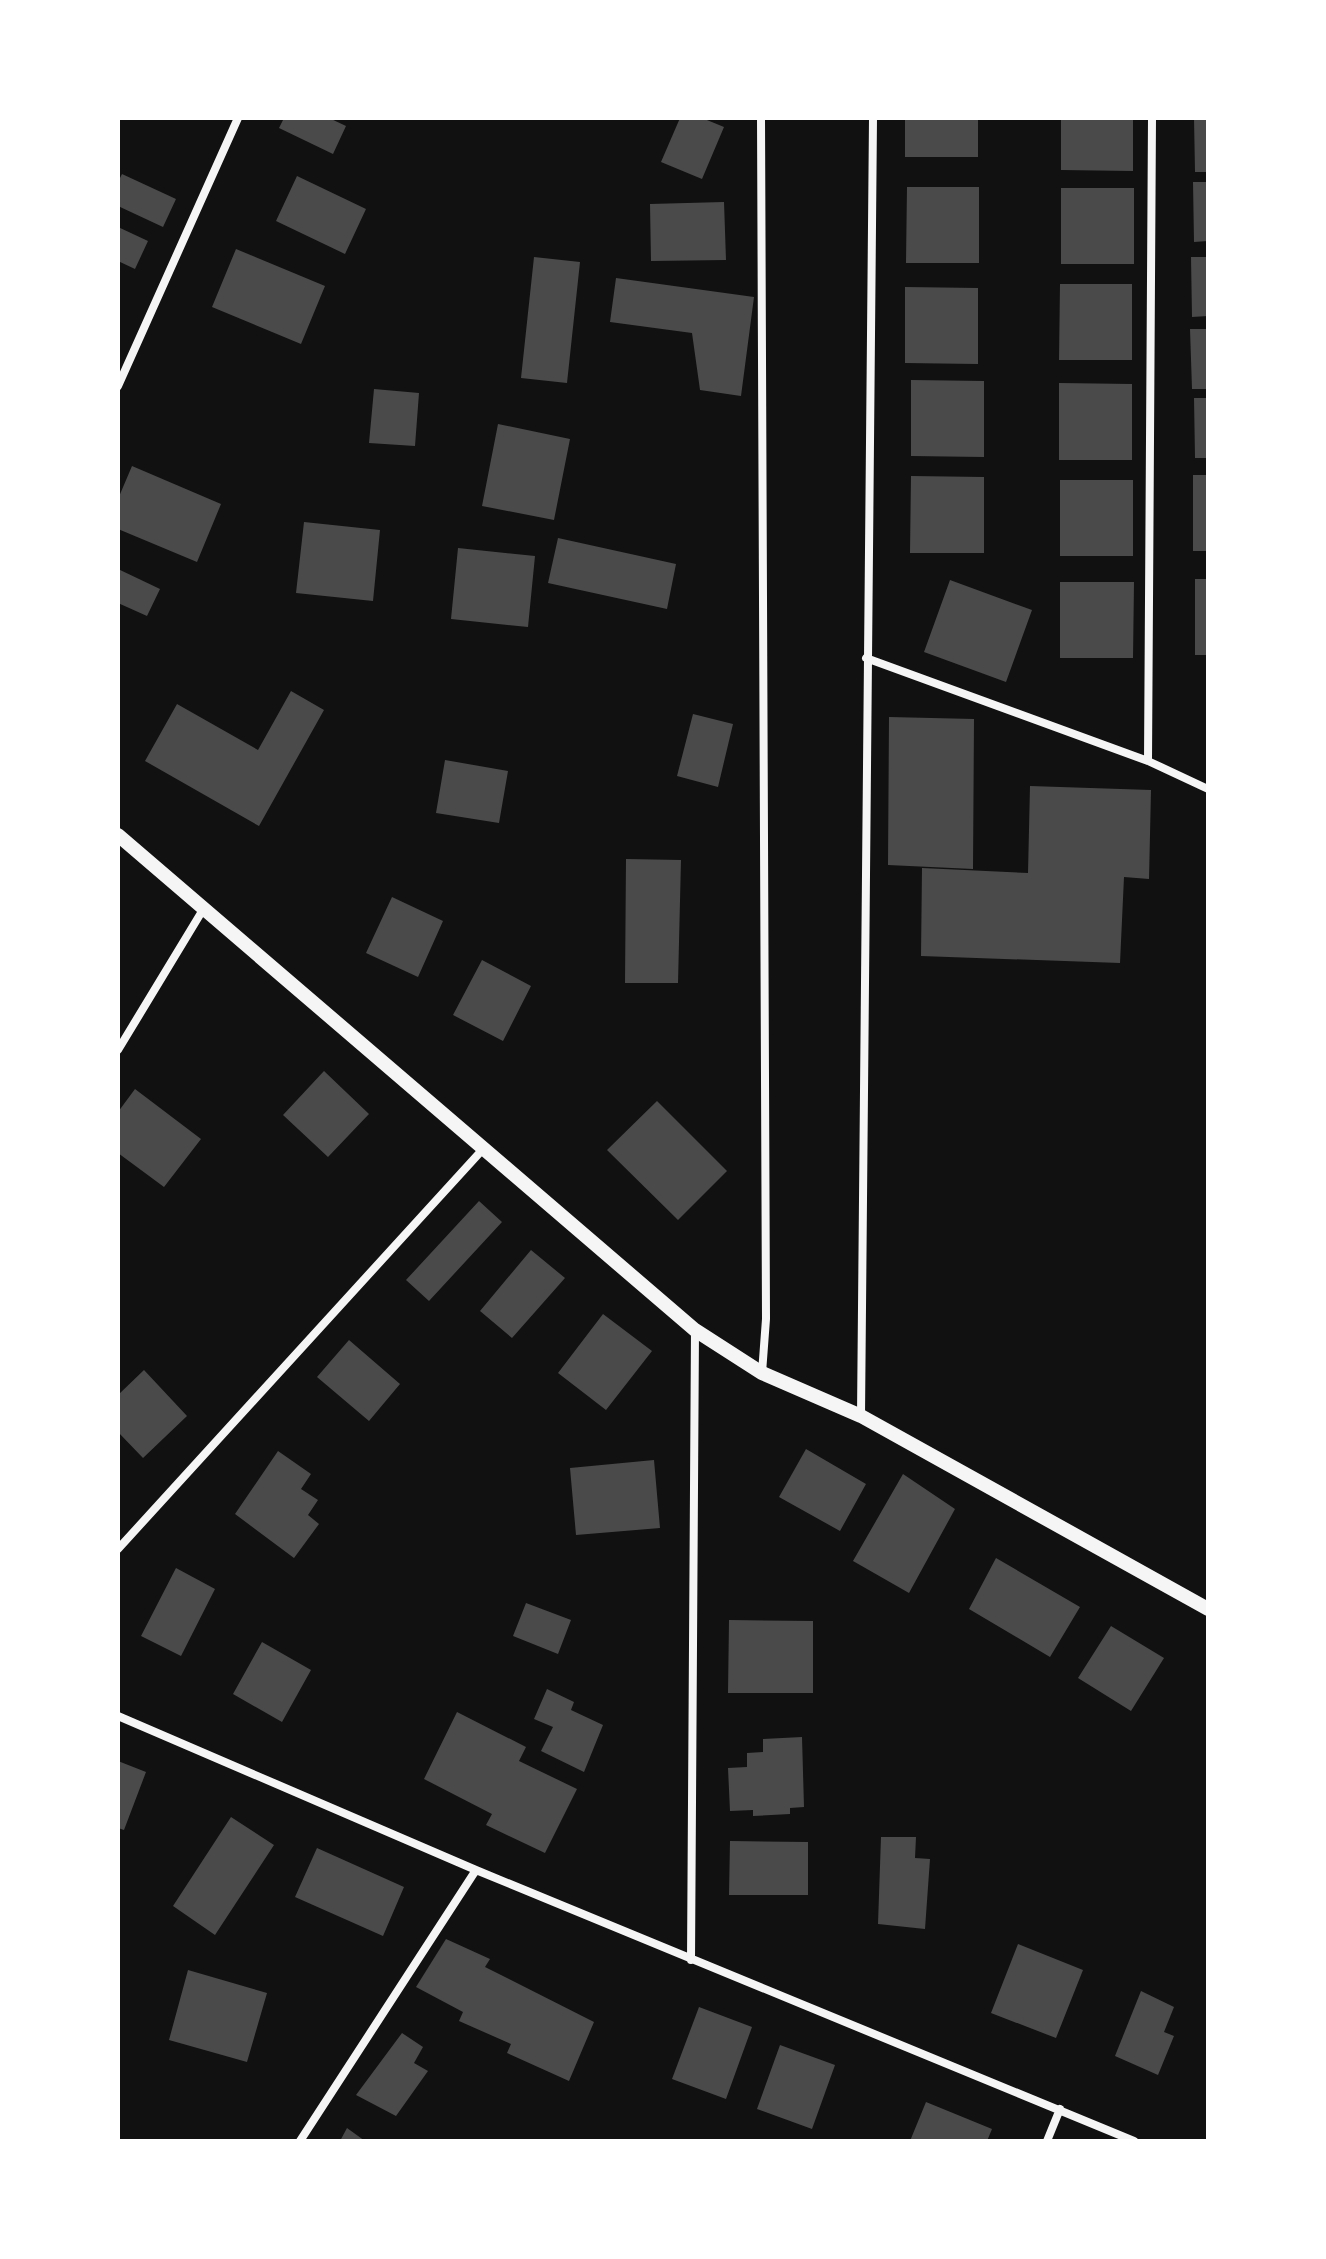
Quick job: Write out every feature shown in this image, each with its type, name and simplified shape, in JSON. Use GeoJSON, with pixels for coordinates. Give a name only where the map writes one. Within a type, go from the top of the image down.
{"type":"FeatureCollection","features":[{"type":"Feature","properties":{"kind":"street"},"geometry":{"type":"LineString","coordinates":[[118,386],[238,118]]}},
{"type":"Feature","properties":{"kind":"street"},"geometry":{"type":"LineString","coordinates":[[761,118],[766,1303],[762,1373]]}},
{"type":"Feature","properties":{"kind":"street"},"geometry":{"type":"LineString","coordinates":[[861,1416],[873,118]]}},
{"type":"Feature","properties":{"kind":"street"},"geometry":{"type":"LineString","coordinates":[[1148,761],[1152,118]]}},
{"type":"Feature","properties":{"kind":"street"},"geometry":{"type":"LineString","coordinates":[[866,658],[1148,761],[1208,789]]}},
{"type":"Feature","properties":{"kind":"street"},"geometry":{"type":"LineString","coordinates":[[118,835],[695,1330],[762,1373],[861,1416],[1208,1609]]}},
{"type":"Feature","properties":{"kind":"street"},"geometry":{"type":"LineString","coordinates":[[118,1050],[204,908]]}},
{"type":"Feature","properties":{"kind":"street"},"geometry":{"type":"LineString","coordinates":[[118,1549],[484,1148]]}},
{"type":"Feature","properties":{"kind":"street"},"geometry":{"type":"LineString","coordinates":[[691,1960],[695,1330]]}},
{"type":"Feature","properties":{"kind":"street"},"geometry":{"type":"LineString","coordinates":[[118,1716],[691,1960],[1134,2141]]}},
{"type":"Feature","properties":{"kind":"street"},"geometry":{"type":"LineString","coordinates":[[300,2141],[476,1870]]}},
{"type":"Feature","properties":{"kind":"street"},"geometry":{"type":"LineString","coordinates":[[1047,2141],[1060,2109]]}},
{"type":"Feature","properties":{"kind":"building"},"geometry":{"type":"Polygon","coordinates":[[[284,118],[329,118],[346,126],[333,154],[279,128],[284,118]]]}},
{"type":"Feature","properties":{"kind":"building"},"geometry":{"type":"Polygon","coordinates":[[[680,118],[702,118],[724,127],[702,179],[661,162],[680,118]]]}},
{"type":"Feature","properties":{"kind":"building"},"geometry":{"type":"Polygon","coordinates":[[[905,118],[978,118],[978,157],[905,157],[905,118]]]}},
{"type":"Feature","properties":{"kind":"building"},"geometry":{"type":"Polygon","coordinates":[[[1061,118],[1133,118],[1133,171],[1061,170],[1061,118]]]}},
{"type":"Feature","properties":{"kind":"building"},"geometry":{"type":"Polygon","coordinates":[[[1194,118],[1208,118],[1208,172],[1195,172],[1194,118]]]}},
{"type":"Feature","properties":{"kind":"building"},"geometry":{"type":"Polygon","coordinates":[[[122,174],[176,199],[163,227],[118,206],[118,182],[122,174]]]}},
{"type":"Feature","properties":{"kind":"building"},"geometry":{"type":"Polygon","coordinates":[[[297,176],[366,209],[345,254],[276,221],[297,176]]]}},
{"type":"Feature","properties":{"kind":"building"},"geometry":{"type":"Polygon","coordinates":[[[1193,182],[1208,182],[1208,241],[1194,242],[1193,182]]]}},
{"type":"Feature","properties":{"kind":"building"},"geometry":{"type":"Polygon","coordinates":[[[907,187],[979,187],[979,263],[906,263],[907,187]]]}},
{"type":"Feature","properties":{"kind":"building"},"geometry":{"type":"Polygon","coordinates":[[[1061,188],[1134,188],[1134,264],[1061,264],[1061,188]]]}},
{"type":"Feature","properties":{"kind":"building"},"geometry":{"type":"Polygon","coordinates":[[[724,202],[726,260],[651,261],[650,204],[724,202]]]}},
{"type":"Feature","properties":{"kind":"building"},"geometry":{"type":"Polygon","coordinates":[[[118,227],[148,241],[135,269],[118,261],[118,227]]]}},
{"type":"Feature","properties":{"kind":"building"},"geometry":{"type":"Polygon","coordinates":[[[236,249],[325,286],[301,344],[212,307],[236,249]]]}},
{"type":"Feature","properties":{"kind":"building"},"geometry":{"type":"Polygon","coordinates":[[[534,257],[580,262],[567,383],[521,378],[534,257]]]}},
{"type":"Feature","properties":{"kind":"building"},"geometry":{"type":"Polygon","coordinates":[[[1191,257],[1208,257],[1208,316],[1192,317],[1191,257]]]}},
{"type":"Feature","properties":{"kind":"building"},"geometry":{"type":"Polygon","coordinates":[[[616,278],[754,297],[741,396],[700,390],[692,333],[610,322],[616,278]]]}},
{"type":"Feature","properties":{"kind":"building"},"geometry":{"type":"Polygon","coordinates":[[[1060,284],[1132,284],[1132,360],[1059,360],[1060,284]]]}},
{"type":"Feature","properties":{"kind":"building"},"geometry":{"type":"Polygon","coordinates":[[[905,287],[978,288],[978,364],[905,363],[905,287]]]}},
{"type":"Feature","properties":{"kind":"building"},"geometry":{"type":"Polygon","coordinates":[[[1190,329],[1208,329],[1208,389],[1192,389],[1190,329]]]}},
{"type":"Feature","properties":{"kind":"building"},"geometry":{"type":"Polygon","coordinates":[[[911,380],[984,381],[984,457],[911,456],[911,380]]]}},
{"type":"Feature","properties":{"kind":"building"},"geometry":{"type":"Polygon","coordinates":[[[1059,383],[1132,384],[1132,460],[1059,460],[1059,383]]]}},
{"type":"Feature","properties":{"kind":"building"},"geometry":{"type":"Polygon","coordinates":[[[374,389],[419,393],[415,446],[369,443],[374,389]]]}},
{"type":"Feature","properties":{"kind":"building"},"geometry":{"type":"Polygon","coordinates":[[[1194,398],[1208,398],[1208,458],[1195,458],[1194,398]]]}},
{"type":"Feature","properties":{"kind":"building"},"geometry":{"type":"Polygon","coordinates":[[[498,424],[570,439],[554,520],[482,506],[498,424]]]}},
{"type":"Feature","properties":{"kind":"building"},"geometry":{"type":"Polygon","coordinates":[[[132,466],[221,504],[197,562],[118,529],[118,499],[132,466]]]}},
{"type":"Feature","properties":{"kind":"building"},"geometry":{"type":"Polygon","coordinates":[[[1193,475],[1208,475],[1208,551],[1193,551],[1193,475]]]}},
{"type":"Feature","properties":{"kind":"building"},"geometry":{"type":"Polygon","coordinates":[[[911,476],[984,477],[984,553],[910,553],[911,476]]]}},
{"type":"Feature","properties":{"kind":"building"},"geometry":{"type":"Polygon","coordinates":[[[1060,480],[1133,480],[1133,556],[1060,556],[1060,480]]]}},
{"type":"Feature","properties":{"kind":"building"},"geometry":{"type":"Polygon","coordinates":[[[304,522],[380,530],[373,601],[296,593],[304,522]]]}},
{"type":"Feature","properties":{"kind":"building"},"geometry":{"type":"Polygon","coordinates":[[[558,538],[676,564],[667,609],[548,583],[558,538]]]}},
{"type":"Feature","properties":{"kind":"building"},"geometry":{"type":"Polygon","coordinates":[[[458,548],[535,556],[528,627],[451,619],[458,548]]]}},
{"type":"Feature","properties":{"kind":"building"},"geometry":{"type":"Polygon","coordinates":[[[118,569],[160,589],[147,616],[118,603],[118,569]]]}},
{"type":"Feature","properties":{"kind":"building"},"geometry":{"type":"Polygon","coordinates":[[[1195,579],[1208,579],[1208,655],[1195,655],[1195,579]]]}},
{"type":"Feature","properties":{"kind":"building"},"geometry":{"type":"Polygon","coordinates":[[[950,580],[1032,610],[1006,682],[924,652],[950,580]]]}},
{"type":"Feature","properties":{"kind":"building"},"geometry":{"type":"Polygon","coordinates":[[[1060,582],[1134,582],[1133,658],[1060,658],[1060,582]]]}},
{"type":"Feature","properties":{"kind":"building"},"geometry":{"type":"Polygon","coordinates":[[[291,691],[324,710],[259,826],[145,761],[177,704],[258,750],[291,691]]]}},
{"type":"Feature","properties":{"kind":"building"},"geometry":{"type":"Polygon","coordinates":[[[693,714],[733,724],[718,787],[677,776],[693,714]]]}},
{"type":"Feature","properties":{"kind":"building"},"geometry":{"type":"Polygon","coordinates":[[[889,717],[974,719],[973,869],[888,865],[889,717]]]}},
{"type":"Feature","properties":{"kind":"building"},"geometry":{"type":"Polygon","coordinates":[[[445,760],[508,771],[499,823],[436,813],[445,760]]]}},
{"type":"Feature","properties":{"kind":"building"},"geometry":{"type":"Polygon","coordinates":[[[1030,786],[1151,790],[1149,879],[1124,877],[1120,963],[921,956],[922,868],[1028,873],[1030,786]]]}},
{"type":"Feature","properties":{"kind":"building"},"geometry":{"type":"Polygon","coordinates":[[[626,859],[681,860],[678,983],[625,983],[626,859]]]}},
{"type":"Feature","properties":{"kind":"building"},"geometry":{"type":"Polygon","coordinates":[[[392,897],[443,921],[418,977],[366,953],[392,897]]]}},
{"type":"Feature","properties":{"kind":"building"},"geometry":{"type":"Polygon","coordinates":[[[482,960],[531,986],[503,1041],[453,1015],[482,960]]]}},
{"type":"Feature","properties":{"kind":"building"},"geometry":{"type":"Polygon","coordinates":[[[324,1071],[369,1114],[328,1157],[283,1115],[324,1071]]]}},
{"type":"Feature","properties":{"kind":"building"},"geometry":{"type":"Polygon","coordinates":[[[135,1089],[201,1139],[164,1187],[118,1153],[118,1112],[135,1089]]]}},
{"type":"Feature","properties":{"kind":"building"},"geometry":{"type":"Polygon","coordinates":[[[657,1101],[727,1171],[678,1220],[607,1150],[657,1101]]]}},
{"type":"Feature","properties":{"kind":"building"},"geometry":{"type":"Polygon","coordinates":[[[479,1201],[502,1222],[429,1301],[406,1280],[479,1201]]]}},
{"type":"Feature","properties":{"kind":"building"},"geometry":{"type":"Polygon","coordinates":[[[531,1250],[565,1278],[512,1338],[480,1311],[531,1250]]]}},
{"type":"Feature","properties":{"kind":"building"},"geometry":{"type":"Polygon","coordinates":[[[603,1314],[652,1351],[606,1410],[558,1373],[603,1314]]]}},
{"type":"Feature","properties":{"kind":"building"},"geometry":{"type":"Polygon","coordinates":[[[349,1340],[400,1384],[369,1421],[317,1377],[349,1340]]]}},
{"type":"Feature","properties":{"kind":"building"},"geometry":{"type":"Polygon","coordinates":[[[144,1370],[187,1416],[143,1458],[118,1432],[118,1395],[144,1370]]]}},
{"type":"Feature","properties":{"kind":"building"},"geometry":{"type":"Polygon","coordinates":[[[806,1449],[866,1484],[840,1531],[779,1497],[806,1449]]]}},
{"type":"Feature","properties":{"kind":"building"},"geometry":{"type":"Polygon","coordinates":[[[278,1451],[311,1474],[301,1489],[318,1500],[308,1515],[319,1524],[294,1558],[235,1514],[278,1451]]]}},
{"type":"Feature","properties":{"kind":"building"},"geometry":{"type":"Polygon","coordinates":[[[654,1460],[660,1528],[576,1535],[570,1468],[654,1460]]]}},
{"type":"Feature","properties":{"kind":"building"},"geometry":{"type":"Polygon","coordinates":[[[903,1474],[955,1509],[909,1593],[853,1561],[903,1474]]]}},
{"type":"Feature","properties":{"kind":"building"},"geometry":{"type":"Polygon","coordinates":[[[996,1558],[1080,1607],[1050,1657],[969,1609],[996,1558]]]}},
{"type":"Feature","properties":{"kind":"building"},"geometry":{"type":"Polygon","coordinates":[[[176,1568],[215,1589],[181,1656],[141,1636],[176,1568]]]}},
{"type":"Feature","properties":{"kind":"building"},"geometry":{"type":"Polygon","coordinates":[[[526,1603],[571,1620],[558,1654],[513,1636],[526,1603]]]}},
{"type":"Feature","properties":{"kind":"building"},"geometry":{"type":"Polygon","coordinates":[[[729,1620],[813,1621],[813,1693],[728,1693],[729,1620]]]}},
{"type":"Feature","properties":{"kind":"building"},"geometry":{"type":"Polygon","coordinates":[[[1111,1626],[1164,1658],[1131,1711],[1078,1678],[1111,1626]]]}},
{"type":"Feature","properties":{"kind":"building"},"geometry":{"type":"Polygon","coordinates":[[[262,1642],[311,1670],[282,1722],[233,1694],[262,1642]]]}},
{"type":"Feature","properties":{"kind":"building"},"geometry":{"type":"Polygon","coordinates":[[[547,1689],[574,1702],[571,1710],[603,1725],[584,1772],[541,1751],[553,1727],[534,1719],[547,1689]]]}},
{"type":"Feature","properties":{"kind":"building"},"geometry":{"type":"Polygon","coordinates":[[[457,1712],[526,1747],[519,1761],[577,1789],[545,1853],[486,1825],[492,1814],[424,1779],[457,1712]]]}},
{"type":"Feature","properties":{"kind":"building"},"geometry":{"type":"Polygon","coordinates":[[[802,1737],[804,1807],[790,1808],[790,1814],[753,1816],[753,1810],[730,1811],[728,1768],[747,1767],[747,1753],[763,1752],[763,1739],[802,1737]]]}},
{"type":"Feature","properties":{"kind":"building"},"geometry":{"type":"Polygon","coordinates":[[[118,1761],[146,1772],[124,1830],[118,1828],[118,1761]]]}},
{"type":"Feature","properties":{"kind":"building"},"geometry":{"type":"Polygon","coordinates":[[[231,1817],[274,1845],[215,1935],[173,1906],[231,1817]]]}},
{"type":"Feature","properties":{"kind":"building"},"geometry":{"type":"Polygon","coordinates":[[[881,1837],[916,1837],[915,1858],[930,1859],[925,1929],[878,1924],[881,1837]]]}},
{"type":"Feature","properties":{"kind":"building"},"geometry":{"type":"Polygon","coordinates":[[[730,1841],[808,1842],[808,1895],[729,1895],[730,1841]]]}},
{"type":"Feature","properties":{"kind":"building"},"geometry":{"type":"Polygon","coordinates":[[[317,1848],[404,1887],[383,1936],[295,1897],[317,1848]]]}},
{"type":"Feature","properties":{"kind":"building"},"geometry":{"type":"Polygon","coordinates":[[[446,1939],[490,1959],[485,1967],[594,2022],[569,2081],[507,2053],[511,2044],[459,2021],[463,2012],[416,1987],[446,1939]]]}},
{"type":"Feature","properties":{"kind":"building"},"geometry":{"type":"Polygon","coordinates":[[[1018,1944],[1083,1970],[1056,2038],[991,2013],[1018,1944]]]}},
{"type":"Feature","properties":{"kind":"building"},"geometry":{"type":"Polygon","coordinates":[[[188,1970],[267,1993],[247,2062],[169,2040],[188,1970]]]}},
{"type":"Feature","properties":{"kind":"building"},"geometry":{"type":"Polygon","coordinates":[[[1141,1991],[1174,2007],[1164,2032],[1174,2036],[1158,2075],[1115,2056],[1141,1991]]]}},
{"type":"Feature","properties":{"kind":"building"},"geometry":{"type":"Polygon","coordinates":[[[699,2007],[752,2027],[726,2099],[672,2079],[699,2007]]]}},
{"type":"Feature","properties":{"kind":"building"},"geometry":{"type":"Polygon","coordinates":[[[402,2033],[423,2047],[414,2063],[428,2071],[396,2116],[356,2095],[402,2033]]]}},
{"type":"Feature","properties":{"kind":"building"},"geometry":{"type":"Polygon","coordinates":[[[780,2045],[835,2065],[812,2129],[757,2109],[780,2045]]]}},
{"type":"Feature","properties":{"kind":"building"},"geometry":{"type":"Polygon","coordinates":[[[926,2102],[992,2129],[987,2141],[910,2141],[926,2102]]]}},
{"type":"Feature","properties":{"kind":"building"},"geometry":{"type":"Polygon","coordinates":[[[347,2128],[365,2141],[340,2141],[347,2128]]]}}]}
